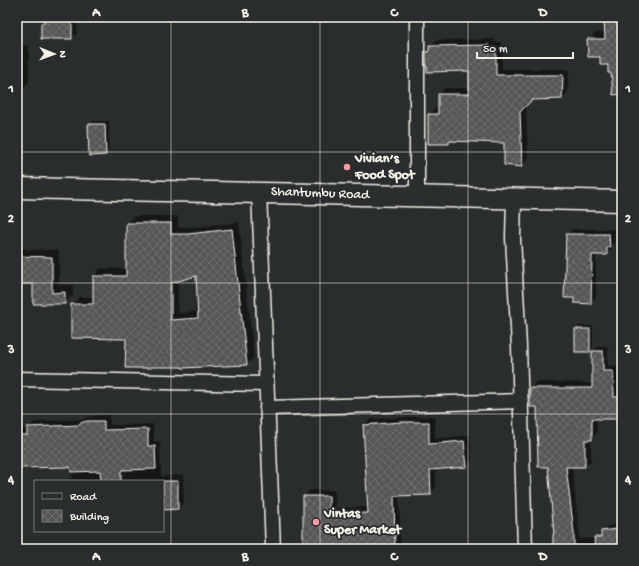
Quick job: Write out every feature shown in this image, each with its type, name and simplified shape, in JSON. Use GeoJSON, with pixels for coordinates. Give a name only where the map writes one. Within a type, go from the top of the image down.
{"type":"FeatureCollection","features":[{"type":"Feature","properties":{"kind":"street"},"geometry":{"type":"LineString","coordinates":[[417,17],[417,197]]}},
{"type":"Feature","properties":{"kind":"street","name":"Shantumbu Road"},"geometry":{"type":"LineString","coordinates":[[17,188],[622,201]]}},
{"type":"Feature","properties":{"kind":"street"},"geometry":{"type":"LineString","coordinates":[[259,192],[273,549]]}},
{"type":"Feature","properties":{"kind":"street"},"geometry":{"type":"LineString","coordinates":[[514,199],[513,238],[525,549]]}},
{"type":"Feature","properties":{"kind":"street"},"geometry":{"type":"LineString","coordinates":[[17,379],[266,384]]}},
{"type":"Feature","properties":{"kind":"street"},"geometry":{"type":"LineString","coordinates":[[267,408],[520,401]]}},
{"type":"Feature","properties":{"kind":"building"},"geometry":{"type":"Polygon","coordinates":[[[44,17],[72,17],[72,39],[41,39],[41,23],[44,23],[44,17]]]}},
{"type":"Feature","properties":{"kind":"building"},"geometry":{"type":"Polygon","coordinates":[[[604,21],[622,21],[622,94],[613,95],[611,73],[608,73],[608,65],[600,65],[600,57],[588,57],[587,39],[605,39],[604,21]]]}},
{"type":"Feature","properties":{"kind":"building"},"geometry":{"type":"Polygon","coordinates":[[[489,45],[488,48],[496,48],[496,75],[563,75],[562,99],[532,100],[520,112],[522,167],[504,165],[504,143],[449,141],[449,144],[428,144],[428,114],[438,114],[438,94],[469,94],[469,71],[427,72],[426,52],[429,51],[429,46],[489,45]]]}},
{"type":"Feature","properties":{"kind":"building"},"geometry":{"type":"Polygon","coordinates":[[[88,124],[105,124],[106,155],[89,156],[88,124]]]}},
{"type":"Feature","properties":{"kind":"building"},"geometry":{"type":"Polygon","coordinates":[[[126,223],[171,223],[171,234],[188,234],[232,229],[247,365],[182,368],[125,368],[126,339],[71,338],[71,304],[93,304],[93,276],[126,276],[126,223]],[[196,276],[171,283],[171,320],[198,318],[196,276]]]}},
{"type":"Feature","properties":{"kind":"building"},"geometry":{"type":"Polygon","coordinates":[[[566,234],[609,234],[610,247],[607,247],[607,255],[592,255],[591,304],[574,303],[574,298],[564,298],[566,234]]]}},
{"type":"Feature","properties":{"kind":"building"},"geometry":{"type":"Polygon","coordinates":[[[17,256],[52,257],[52,293],[65,292],[65,304],[33,304],[33,284],[17,284],[17,256]]]}},
{"type":"Feature","properties":{"kind":"building"},"geometry":{"type":"Polygon","coordinates":[[[575,329],[590,329],[590,352],[575,352],[575,329]]]}},
{"type":"Feature","properties":{"kind":"building"},"geometry":{"type":"Polygon","coordinates":[[[592,351],[603,351],[603,371],[613,371],[614,397],[622,397],[622,419],[592,419],[592,440],[585,440],[585,467],[566,467],[574,533],[574,549],[553,549],[554,534],[548,467],[538,467],[537,407],[530,407],[530,388],[592,388],[592,351]]]}},
{"type":"Feature","properties":{"kind":"building"},"geometry":{"type":"Polygon","coordinates":[[[87,421],[104,421],[104,430],[148,429],[148,446],[155,446],[156,469],[122,470],[121,480],[101,480],[100,471],[71,472],[70,467],[17,468],[17,435],[27,435],[27,427],[80,425],[80,423],[87,421]]]}},
{"type":"Feature","properties":{"kind":"building"},"geometry":{"type":"Polygon","coordinates":[[[401,422],[429,422],[429,444],[464,441],[467,467],[430,470],[431,495],[394,496],[395,549],[303,549],[303,496],[329,496],[329,514],[368,513],[363,425],[401,422]]]}},
{"type":"Feature","properties":{"kind":"building"},"geometry":{"type":"Polygon","coordinates":[[[164,481],[178,481],[178,509],[164,510],[164,481]]]}},
{"type":"Feature","properties":{"kind":"building"},"geometry":{"type":"Polygon","coordinates":[[[616,529],[617,537],[622,537],[622,549],[595,549],[594,537],[601,537],[601,531],[616,529]]]}},
{"type":"Feature","properties":{"kind":"place","name":"Vivian’s Food Spot"},"geometry":{"type":"Point","coordinates":[347,167]}},
{"type":"Feature","properties":{"kind":"place","name":"Vintas Super Market"},"geometry":{"type":"Point","coordinates":[316,522]}}]}
